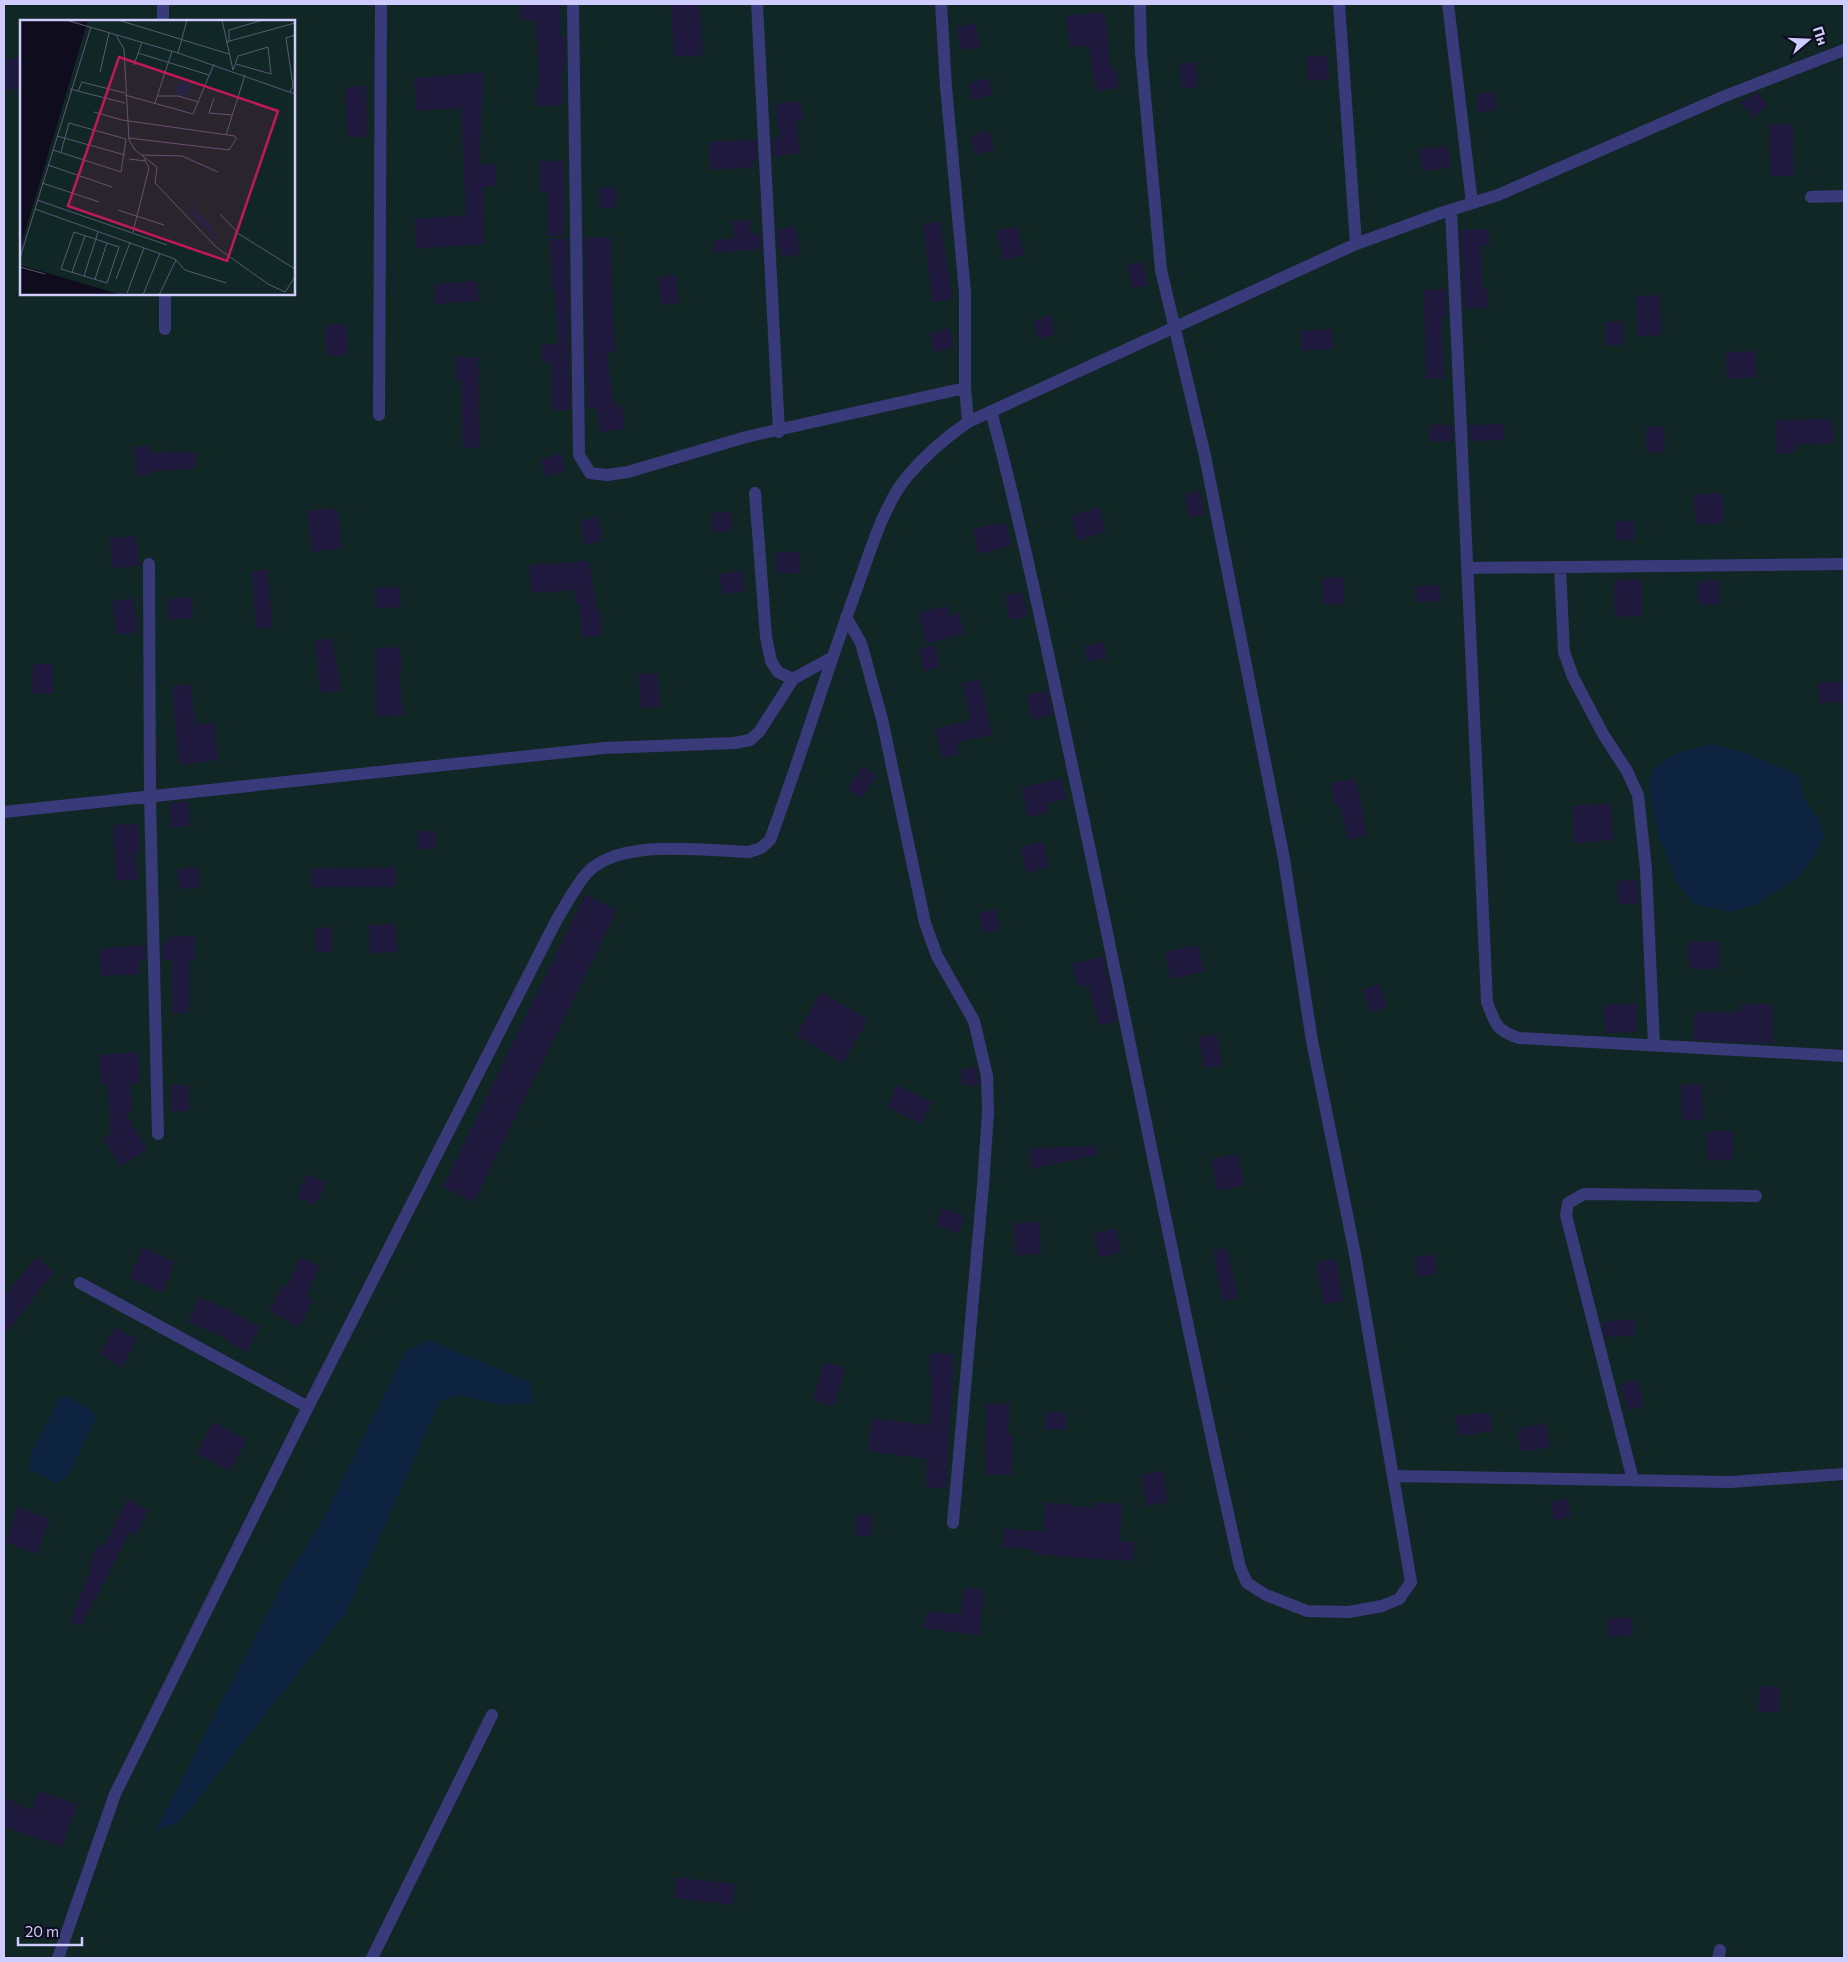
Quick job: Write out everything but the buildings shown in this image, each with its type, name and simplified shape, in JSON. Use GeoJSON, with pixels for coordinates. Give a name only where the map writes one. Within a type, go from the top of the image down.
{"type":"FeatureCollection","features":[{"type":"Feature","properties":{"kind":"street"},"geometry":{"type":"LineString","coordinates":[[163,4],[163,20]]}},
{"type":"Feature","properties":{"kind":"street"},"geometry":{"type":"LineString","coordinates":[[379,415],[381,4]]}},
{"type":"Feature","properties":{"kind":"street"},"geometry":{"type":"LineString","coordinates":[[573,4],[579,454],[590,473],[607,475],[628,472],[746,437],[779,432],[965,388]]}},
{"type":"Feature","properties":{"kind":"street"},"geometry":{"type":"LineString","coordinates":[[757,4],[779,432]]}},
{"type":"Feature","properties":{"kind":"street"},"geometry":{"type":"LineString","coordinates":[[941,4],[946,87],[965,292],[965,388],[968,422]]}},
{"type":"Feature","properties":{"kind":"street"},"geometry":{"type":"LineString","coordinates":[[991,411],[1020,523],[1136,1066],[1206,1418],[1240,1567],[1247,1583],[1266,1595],[1307,1612],[1349,1612],[1382,1606],[1399,1599],[1411,1582],[1355,1254],[1312,1041],[1284,859],[1205,456],[1161,270],[1141,52],[1140,4]]}},
{"type":"Feature","properties":{"kind":"street"},"geometry":{"type":"LineString","coordinates":[[1339,4],[1356,244]]}},
{"type":"Feature","properties":{"kind":"street"},"geometry":{"type":"LineString","coordinates":[[1448,4],[1472,203]]}},
{"type":"Feature","properties":{"kind":"street"},"geometry":{"type":"LineString","coordinates":[[58,1958],[114,1794],[308,1407],[557,919],[586,874],[604,859],[648,849],[749,852],[762,848],[770,840],[806,741],[831,658],[880,524],[905,479],[939,442],[968,422],[991,411],[1173,326],[1356,244],[1507,191],[1725,96],[1844,50]]}},
{"type":"Feature","properties":{"kind":"street"},"geometry":{"type":"LineString","coordinates":[[1811,197],[1844,196]]}},
{"type":"Feature","properties":{"kind":"street"},"geometry":{"type":"LineString","coordinates":[[1451,210],[1487,1002],[1492,1016],[1504,1034],[1519,1038],[1844,1056]]}},
{"type":"Feature","properties":{"kind":"street"},"geometry":{"type":"LineString","coordinates":[[165,295],[165,329]]}},
{"type":"Feature","properties":{"kind":"street"},"geometry":{"type":"LineString","coordinates":[[755,493],[766,637],[771,661],[778,672],[793,679]]}},
{"type":"Feature","properties":{"kind":"street"},"geometry":{"type":"LineString","coordinates":[[149,564],[150,797],[158,1134]]}},
{"type":"Feature","properties":{"kind":"street"},"geometry":{"type":"LineString","coordinates":[[1467,568],[1844,564]]}},
{"type":"Feature","properties":{"kind":"street"},"geometry":{"type":"LineString","coordinates":[[1560,567],[1564,652],[1577,685],[1603,734],[1627,771],[1638,795],[1646,870],[1654,1045]]}},
{"type":"Feature","properties":{"kind":"street"},"geometry":{"type":"LineString","coordinates":[[846,618],[861,643],[882,719],[925,923],[937,956],[974,1021],[987,1076],[988,1112],[983,1186],[953,1523]]}},
{"type":"Feature","properties":{"kind":"street"},"geometry":{"type":"LineString","coordinates":[[4,812],[604,748],[734,743],[750,740],[759,732],[793,679],[831,658]]}},
{"type":"Feature","properties":{"kind":"street"},"geometry":{"type":"LineString","coordinates":[[1633,1480],[1566,1215],[1568,1203],[1584,1194],[1756,1196]]}},
{"type":"Feature","properties":{"kind":"street"},"geometry":{"type":"LineString","coordinates":[[80,1283],[308,1407]]}},
{"type":"Feature","properties":{"kind":"street"},"geometry":{"type":"LineString","coordinates":[[1393,1476],[1730,1482],[1844,1474]]}},
{"type":"Feature","properties":{"kind":"street"},"geometry":{"type":"LineString","coordinates":[[372,1958],[492,1715]]}},
{"type":"Feature","properties":{"kind":"green space"},"geometry":{"type":"Polygon","coordinates":[[[4,4],[1844,4],[1844,1958],[4,1958],[4,4]]]}},
{"type":"Feature","properties":{"kind":"water"},"geometry":{"type":"Polygon","coordinates":[[[1710,744],[1746,753],[1800,776],[1804,799],[1818,818],[1824,835],[1816,854],[1797,878],[1757,904],[1732,912],[1694,904],[1677,882],[1657,833],[1648,784],[1655,767],[1675,754],[1710,744]]]}},
{"type":"Feature","properties":{"kind":"water"},"geometry":{"type":"Polygon","coordinates":[[[428,1340],[530,1382],[533,1403],[502,1405],[457,1395],[440,1401],[346,1613],[180,1822],[155,1831],[284,1581],[325,1516],[405,1352],[428,1340]]]}},
{"type":"Feature","properties":{"kind":"water"},"geometry":{"type":"Polygon","coordinates":[[[67,1396],[93,1411],[96,1418],[67,1478],[57,1483],[28,1469],[30,1456],[60,1397],[67,1396]]]}}]}
